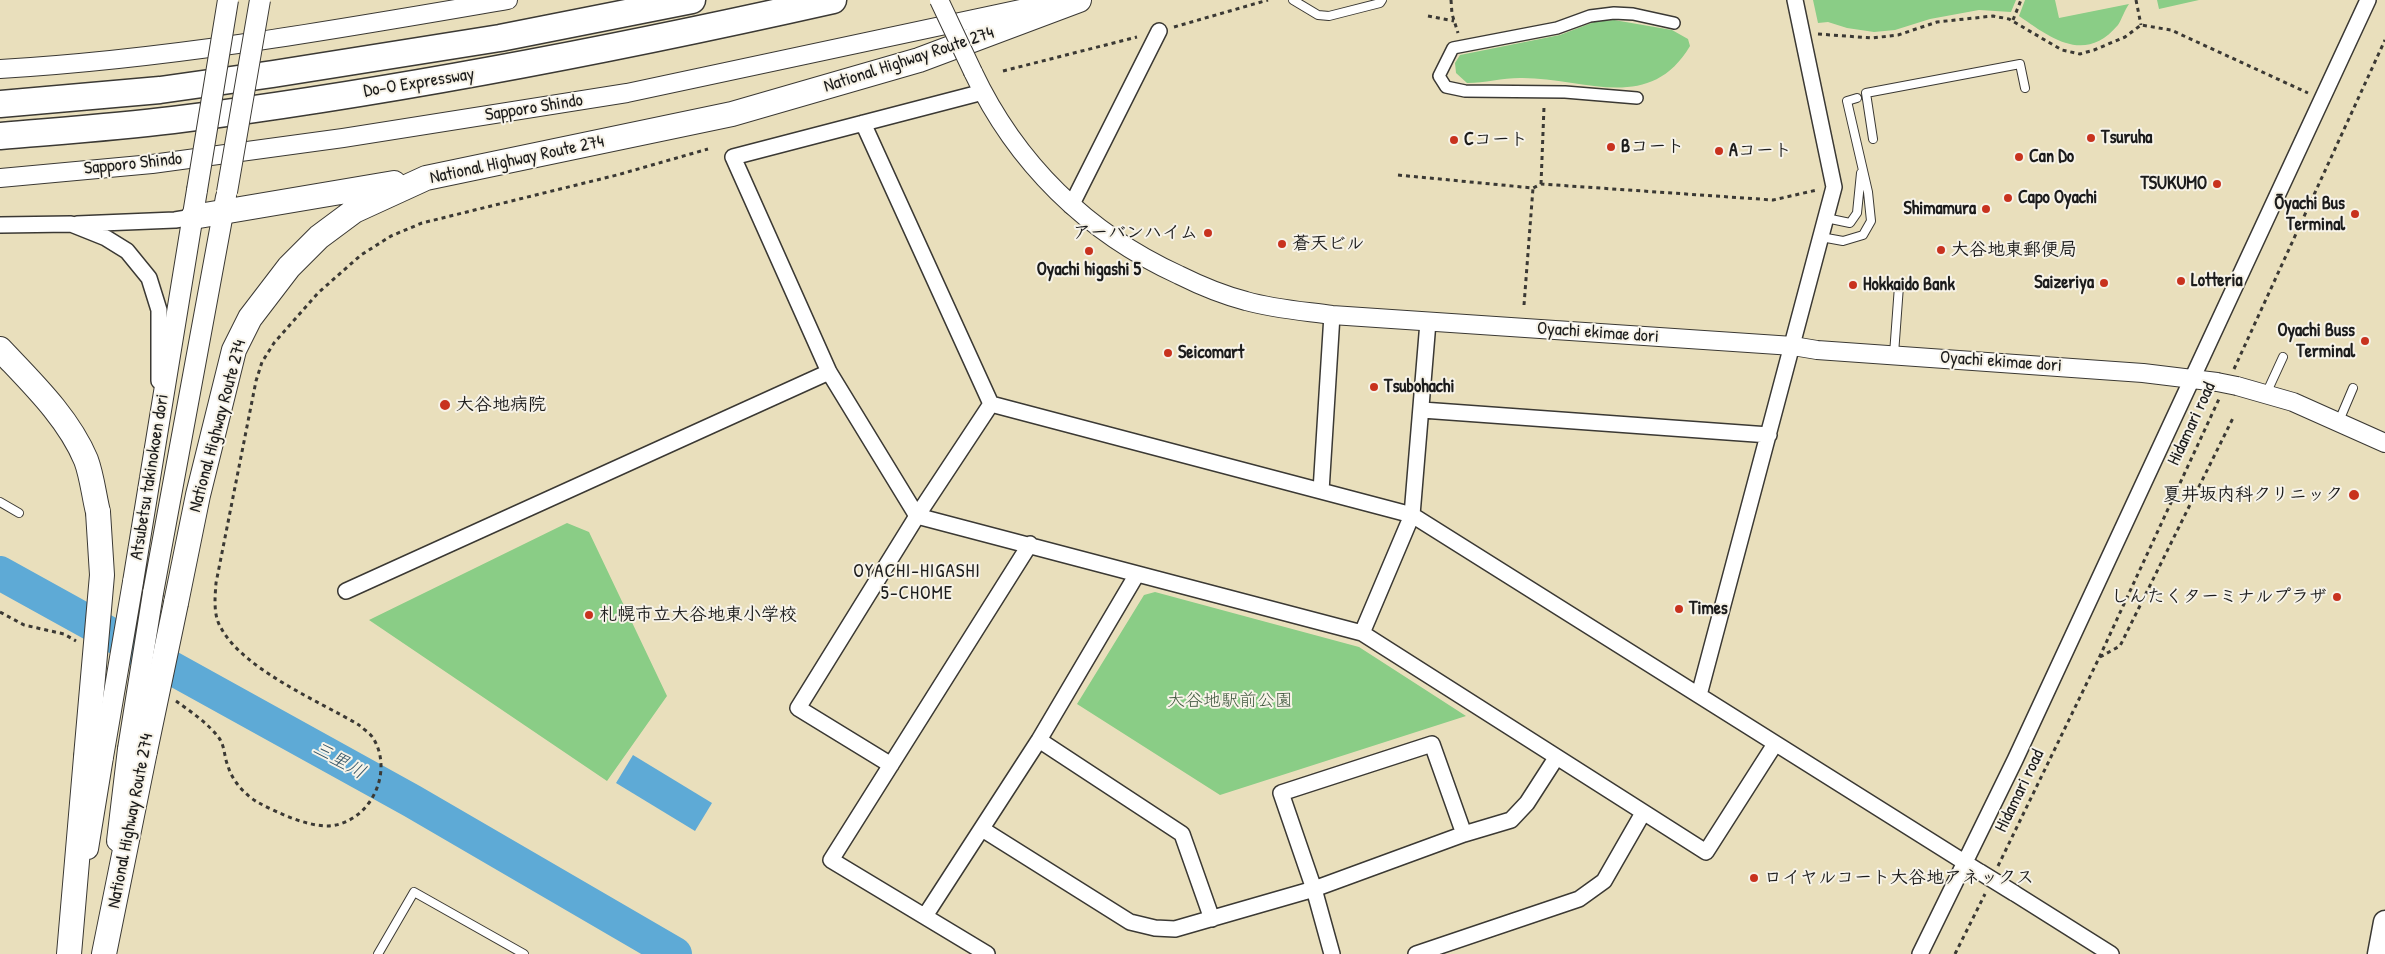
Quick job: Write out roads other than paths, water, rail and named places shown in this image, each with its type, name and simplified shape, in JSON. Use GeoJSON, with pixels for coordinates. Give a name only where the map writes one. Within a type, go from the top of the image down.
{"type":"FeatureCollection","features":[{"type":"Feature","properties":{"kind":"highway","name":"Do-O Expressway"},"geometry":{"type":"LineString","coordinates":[[0,104],[160,90],[273,74],[500,38],[692,0]]}},
{"type":"Feature","properties":{"kind":"highway","name":"Do-O Expressway"},"geometry":{"type":"LineString","coordinates":[[0,136],[172,120],[463,76],[674,35],[833,0]]}},
{"type":"Feature","properties":{"kind":"highway","name":"National Highway Route 274"},"geometry":{"type":"LineString","coordinates":[[104,954],[137,750],[176,603],[198,495],[234,350],[250,318],[289,267],[319,237],[354,211],[426,178],[732,114],[919,60],[1079,0]]}},
{"type":"Feature","properties":{"kind":"highway"},"geometry":{"type":"LineString","coordinates":[[193,217],[226,202],[426,178]]}},
{"type":"Feature","properties":{"kind":"highway"},"geometry":{"type":"LineString","coordinates":[[0,349],[33,384],[71,432],[86,461],[98,512],[102,575],[95,757],[69,954]]}},
{"type":"Feature","properties":{"kind":"main road","name":"Atsubetsu takinokoen dori"},"geometry":{"type":"LineString","coordinates":[[95,757],[133,582],[228,0]]}},
{"type":"Feature","properties":{"kind":"main road","name":"Atsubetsu takinokoen dori"},"geometry":{"type":"LineString","coordinates":[[137,750],[153,594],[226,202],[260,0]]}},
{"type":"Feature","properties":{"kind":"main road"},"geometry":{"type":"LineString","coordinates":[[2379,954],[2385,922]]}},
{"type":"Feature","properties":{"kind":"street"},"geometry":{"type":"LineString","coordinates":[[0,69],[177,53],[301,36],[508,0]]}},
{"type":"Feature","properties":{"kind":"street","name":"Oyachi ekimae dori"},"geometry":{"type":"LineString","coordinates":[[940,0],[982,92],[1018,149],[1034,169],[1071,206],[1104,233],[1156,265],[1216,292],[1276,308],[1332,315],[1793,346],[1817,350],[1894,354],[2193,378],[2227,383],[2266,394],[2339,421],[2385,443]]}},
{"type":"Feature","properties":{"kind":"street","name":"Sapporo Shindo"},"geometry":{"type":"LineString","coordinates":[[0,178],[152,164],[343,138],[627,93],[1062,0]]}},
{"type":"Feature","properties":{"kind":"street"},"geometry":{"type":"LineString","coordinates":[[1699,695],[1770,435],[1834,187],[1795,0]]}},
{"type":"Feature","properties":{"kind":"street"},"geometry":{"type":"LineString","coordinates":[[1920,954],[2015,760],[2368,0]]}},
{"type":"Feature","properties":{"kind":"street"},"geometry":{"type":"LineString","coordinates":[[1637,98],[1565,92],[1465,91],[1446,86],[1439,76],[1453,48],[1557,28],[1590,16],[1614,13],[1633,14],[1674,23]]}},
{"type":"Feature","properties":{"kind":"street"},"geometry":{"type":"LineString","coordinates":[[1071,206],[1159,31]]}},
{"type":"Feature","properties":{"kind":"street"},"geometry":{"type":"LineString","coordinates":[[982,92],[733,157],[830,372],[917,516],[1030,544],[1362,633],[1706,852],[1775,744]]}},
{"type":"Feature","properties":{"kind":"street"},"geometry":{"type":"LineString","coordinates":[[863,123],[991,404]]}},
{"type":"Feature","properties":{"kind":"street"},"geometry":{"type":"LineString","coordinates":[[0,225],[175,220],[193,217]]}},
{"type":"Feature","properties":{"kind":"street"},"geometry":{"type":"LineString","coordinates":[[71,224],[106,238],[127,251],[149,278],[159,310],[158,425]]}},
{"type":"Feature","properties":{"kind":"street"},"geometry":{"type":"LineString","coordinates":[[1321,491],[1332,315]]}},
{"type":"Feature","properties":{"kind":"street"},"geometry":{"type":"LineString","coordinates":[[1362,633],[1412,515],[1428,322]]}},
{"type":"Feature","properties":{"kind":"street"},"geometry":{"type":"LineString","coordinates":[[346,591],[830,372]]}},
{"type":"Feature","properties":{"kind":"street"},"geometry":{"type":"LineString","coordinates":[[991,404],[1412,515],[2111,954]]}},
{"type":"Feature","properties":{"kind":"street"},"geometry":{"type":"LineString","coordinates":[[891,765],[798,708],[917,516],[991,404]]}},
{"type":"Feature","properties":{"kind":"street"},"geometry":{"type":"LineString","coordinates":[[1422,410],[1770,435]]}},
{"type":"Feature","properties":{"kind":"street"},"geometry":{"type":"LineString","coordinates":[[987,954],[831,860],[1030,544]]}},
{"type":"Feature","properties":{"kind":"street"},"geometry":{"type":"LineString","coordinates":[[925,916],[1039,740],[1138,574]]}},
{"type":"Feature","properties":{"kind":"street"},"geometry":{"type":"LineString","coordinates":[[1039,740],[1182,834],[1212,918]]}},
{"type":"Feature","properties":{"kind":"street"},"geometry":{"type":"LineString","coordinates":[[1332,954],[1314,889],[1280,793],[1432,744],[1464,834]]}},
{"type":"Feature","properties":{"kind":"street"},"geometry":{"type":"LineString","coordinates":[[982,829],[1130,922],[1156,928],[1175,929],[1314,889],[1464,834],[1511,820],[1528,803],[1556,758]]}},
{"type":"Feature","properties":{"kind":"street"},"geometry":{"type":"LineString","coordinates":[[1416,954],[1578,900],[1604,881],[1643,813]]}},
{"type":"Feature","properties":{"kind":"lane"},"geometry":{"type":"LineString","coordinates":[[1294,0],[1318,15],[1329,16],[1380,3],[1382,0]]}},
{"type":"Feature","properties":{"kind":"lane"},"geometry":{"type":"LineString","coordinates":[[1873,139],[1866,93],[1905,89],[2020,64],[2025,88]]}},
{"type":"Feature","properties":{"kind":"lane"},"geometry":{"type":"LineString","coordinates":[[1821,237],[1843,241],[1863,234],[1871,221],[1868,192],[1847,101],[1857,98]]}},
{"type":"Feature","properties":{"kind":"lane"},"geometry":{"type":"LineString","coordinates":[[1826,218],[1850,223],[1857,213],[1861,168]]}},
{"type":"Feature","properties":{"kind":"lane"},"geometry":{"type":"LineString","coordinates":[[1894,354],[1899,286]]}},
{"type":"Feature","properties":{"kind":"lane"},"geometry":{"type":"LineString","coordinates":[[2266,394],[2283,357]]}},
{"type":"Feature","properties":{"kind":"lane"},"geometry":{"type":"LineString","coordinates":[[2339,421],[2353,388]]}},
{"type":"Feature","properties":{"kind":"lane"},"geometry":{"type":"LineString","coordinates":[[0,502],[19,513]]}},
{"type":"Feature","properties":{"kind":"lane"},"geometry":{"type":"LineString","coordinates":[[378,954],[414,892],[524,954]]}},
{"type":"Feature","properties":{"kind":"water"},"geometry":{"type":"Polygon","coordinates":[[[633,755],[712,803],[695,831],[616,783],[633,755]]]}},
{"type":"Feature","properties":{"kind":"waterway","name":"三里川"},"geometry":{"type":"LineString","coordinates":[[0,573],[412,801],[675,954]]}},
{"type":"Feature","properties":{"kind":"place","name":"Tsuruha"},"geometry":{"type":"Point","coordinates":[2091,138]}},
{"type":"Feature","properties":{"kind":"place","name":"Cコート"},"geometry":{"type":"Point","coordinates":[1454,140]}},
{"type":"Feature","properties":{"kind":"place","name":"Bコート"},"geometry":{"type":"Point","coordinates":[1611,147]}},
{"type":"Feature","properties":{"kind":"place","name":"Aコート"},"geometry":{"type":"Point","coordinates":[1719,151]}},
{"type":"Feature","properties":{"kind":"place","name":"Can Do"},"geometry":{"type":"Point","coordinates":[2019,157]}},
{"type":"Feature","properties":{"kind":"place","name":"TSUKUMO"},"geometry":{"type":"Point","coordinates":[2217,184]}},
{"type":"Feature","properties":{"kind":"place","name":"Capo Oyachi"},"geometry":{"type":"Point","coordinates":[2008,198]}},
{"type":"Feature","properties":{"kind":"place","name":"Shimamura"},"geometry":{"type":"Point","coordinates":[1986,209]}},
{"type":"Feature","properties":{"kind":"place","name":"Ōyachi Bus Terminal"},"geometry":{"type":"Point","coordinates":[2355,214]}},
{"type":"Feature","properties":{"kind":"place","name":"アーバンハイム"},"geometry":{"type":"Point","coordinates":[1208,233]}},
{"type":"Feature","properties":{"kind":"place","name":"蒼天ビル"},"geometry":{"type":"Point","coordinates":[1282,244]}},
{"type":"Feature","properties":{"kind":"place","name":"大谷地東郵便局"},"geometry":{"type":"Point","coordinates":[1941,250]}},
{"type":"Feature","properties":{"kind":"place","name":"Oyachi higashi 5"},"geometry":{"type":"Point","coordinates":[1089,251]}},
{"type":"Feature","properties":{"kind":"place","name":"Lotteria"},"geometry":{"type":"Point","coordinates":[2181,281]}},
{"type":"Feature","properties":{"kind":"place","name":"Saizeriya"},"geometry":{"type":"Point","coordinates":[2104,283]}},
{"type":"Feature","properties":{"kind":"place","name":"Hokkaido Bank"},"geometry":{"type":"Point","coordinates":[1853,285]}},
{"type":"Feature","properties":{"kind":"place","name":"Oyachi Buss Terminal"},"geometry":{"type":"Point","coordinates":[2365,341]}},
{"type":"Feature","properties":{"kind":"place","name":"Seicomart"},"geometry":{"type":"Point","coordinates":[1168,353]}},
{"type":"Feature","properties":{"kind":"place","name":"Tsubohachi"},"geometry":{"type":"Point","coordinates":[1374,387]}},
{"type":"Feature","properties":{"kind":"place","name":"大谷地病院"},"geometry":{"type":"Point","coordinates":[445,405]}},
{"type":"Feature","properties":{"kind":"place","name":"夏井坂内科クリニック"},"geometry":{"type":"Point","coordinates":[2354,495]}},
{"type":"Feature","properties":{"kind":"place","name":"しんたくターミナルプラザ"},"geometry":{"type":"Point","coordinates":[2337,597]}},
{"type":"Feature","properties":{"kind":"place","name":"Times"},"geometry":{"type":"Point","coordinates":[1679,609]}},
{"type":"Feature","properties":{"kind":"place","name":"札幌市立大谷地東小学校"},"geometry":{"type":"Point","coordinates":[589,615]}},
{"type":"Feature","properties":{"kind":"place","name":"ロイヤルコート大谷地アネックス"},"geometry":{"type":"Point","coordinates":[1754,878]}},
{"type":"Feature","properties":{"kind":"district","name":"OYACHI-HIGASHI 5-CHOME"},"geometry":{"type":"Point","coordinates":[917,583]}},
{"type":"Feature","properties":{"kind":"park label","name":"大谷地駅前公園"},"geometry":{"type":"Point","coordinates":[1230,701]}}]}
